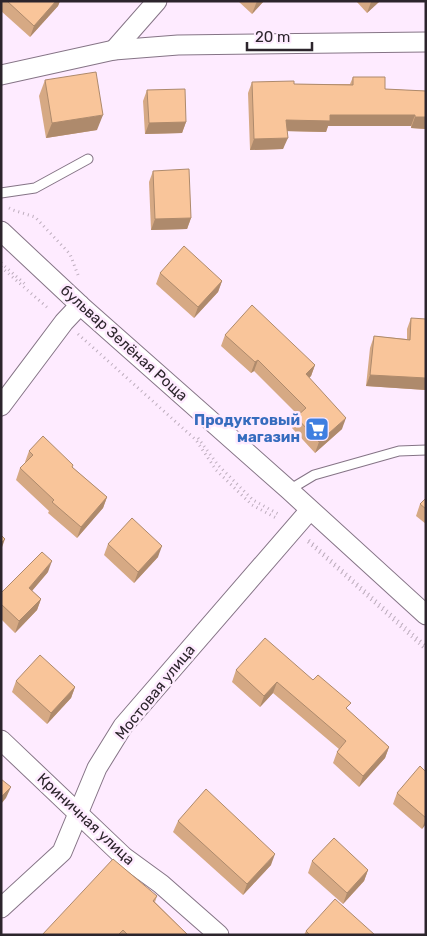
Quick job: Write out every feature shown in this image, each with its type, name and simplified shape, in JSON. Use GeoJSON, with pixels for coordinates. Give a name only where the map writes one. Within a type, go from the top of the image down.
{"type":"FeatureCollection","features":[{"type":"Feature","properties":{"kind":"street"},"geometry":{"type":"LineString","coordinates":[[114,50],[157,1]]}},
{"type":"Feature","properties":{"kind":"street"},"geometry":{"type":"LineString","coordinates":[[1,75],[114,50],[178,45],[426,42]]}},
{"type":"Feature","properties":{"kind":"street","name":"бульвар Зелёная Роща"},"geometry":{"type":"LineString","coordinates":[[1,231],[80,305],[289,490],[426,615]]}},
{"type":"Feature","properties":{"kind":"street"},"geometry":{"type":"LineString","coordinates":[[1,406],[65,321],[80,305]]}},
{"type":"Feature","properties":{"kind":"street","name":"Мостовая улица"},"geometry":{"type":"LineString","coordinates":[[1,908],[62,852],[97,768],[123,726],[310,510]]}},
{"type":"Feature","properties":{"kind":"street","name":"Криничная улица"},"geometry":{"type":"LineString","coordinates":[[1,740],[124,857],[161,884],[219,935]]}},
{"type":"Feature","properties":{"kind":"lane"},"geometry":{"type":"LineString","coordinates":[[1,193],[35,188],[88,159]]}},
{"type":"Feature","properties":{"kind":"lane"},"geometry":{"type":"LineString","coordinates":[[289,490],[314,475],[399,450],[426,450]]}},
{"type":"Feature","properties":{"kind":"path"},"geometry":{"type":"LineString","coordinates":[[1,263],[196,440],[216,470],[252,505],[294,527],[426,646]]}},
{"type":"Feature","properties":{"kind":"path"},"geometry":{"type":"LineString","coordinates":[[1,267],[65,321]]}},
{"type":"Feature","properties":{"kind":"path"},"geometry":{"type":"LineString","coordinates":[[294,527],[426,650]]}},
{"type":"Feature","properties":{"kind":"building"},"geometry":{"type":"Polygon","coordinates":[[[7,1],[56,1],[34,26],[7,1]]]}},
{"type":"Feature","properties":{"kind":"building"},"geometry":{"type":"Polygon","coordinates":[[[96,72],[103,115],[52,123],[45,80],[96,72]]]}},
{"type":"Feature","properties":{"kind":"building"},"geometry":{"type":"Polygon","coordinates":[[[353,77],[385,77],[385,89],[426,91],[426,117],[415,117],[415,115],[330,115],[330,121],[286,120],[288,138],[254,139],[252,82],[294,81],[294,84],[353,85],[353,77]]]}},
{"type":"Feature","properties":{"kind":"building"},"geometry":{"type":"Polygon","coordinates":[[[185,89],[186,122],[149,123],[147,90],[185,89]]]}},
{"type":"Feature","properties":{"kind":"building"},"geometry":{"type":"Polygon","coordinates":[[[189,169],[191,218],[155,219],[153,171],[189,169]]]}},
{"type":"Feature","properties":{"kind":"building"},"geometry":{"type":"Polygon","coordinates":[[[184,246],[222,281],[198,307],[160,273],[184,246]]]}},
{"type":"Feature","properties":{"kind":"building"},"geometry":{"type":"Polygon","coordinates":[[[252,305],[315,365],[306,374],[346,418],[319,442],[296,417],[306,408],[258,360],[255,362],[225,335],[252,305]]]}},
{"type":"Feature","properties":{"kind":"building"},"geometry":{"type":"Polygon","coordinates":[[[411,318],[426,319],[426,378],[370,375],[374,336],[410,340],[411,318]]]}},
{"type":"Feature","properties":{"kind":"building"},"geometry":{"type":"Polygon","coordinates":[[[43,436],[73,465],[72,467],[107,497],[81,527],[52,502],[54,500],[20,468],[33,455],[29,451],[43,436]]]}},
{"type":"Feature","properties":{"kind":"building"},"geometry":{"type":"Polygon","coordinates":[[[426,498],[426,509],[420,504],[426,498]]]}},
{"type":"Feature","properties":{"kind":"building"},"geometry":{"type":"Polygon","coordinates":[[[132,518],[162,546],[138,572],[108,544],[132,518]]]}},
{"type":"Feature","properties":{"kind":"building"},"geometry":{"type":"Polygon","coordinates":[[[1,535],[5,539],[1,543],[1,535]]]}},
{"type":"Feature","properties":{"kind":"building"},"geometry":{"type":"Polygon","coordinates":[[[42,552],[52,561],[29,588],[41,599],[19,621],[1,604],[1,593],[42,552]]]}},
{"type":"Feature","properties":{"kind":"building"},"geometry":{"type":"Polygon","coordinates":[[[265,638],[313,680],[318,675],[351,703],[346,708],[389,747],[363,776],[337,752],[346,741],[277,682],[264,696],[236,670],[265,638]]]}},
{"type":"Feature","properties":{"kind":"building"},"geometry":{"type":"Polygon","coordinates":[[[40,655],[75,687],[51,713],[16,681],[40,655]]]}},
{"type":"Feature","properties":{"kind":"building"},"geometry":{"type":"Polygon","coordinates":[[[420,766],[426,772],[426,818],[397,793],[420,766]]]}},
{"type":"Feature","properties":{"kind":"building"},"geometry":{"type":"Polygon","coordinates":[[[1,779],[11,787],[1,797],[1,779]]]}},
{"type":"Feature","properties":{"kind":"building"},"geometry":{"type":"Polygon","coordinates":[[[206,789],[275,854],[247,884],[178,821],[206,789]]]}},
{"type":"Feature","properties":{"kind":"building"},"geometry":{"type":"Polygon","coordinates":[[[334,838],[368,870],[347,893],[312,861],[334,838]]]}},
{"type":"Feature","properties":{"kind":"building"},"geometry":{"type":"Polygon","coordinates":[[[113,859],[157,896],[153,901],[188,935],[128,935],[123,930],[118,935],[42,935],[113,859]]]}},
{"type":"Feature","properties":{"kind":"building"},"geometry":{"type":"Polygon","coordinates":[[[335,899],[375,935],[310,935],[306,931],[335,899]]]}},
{"type":"Feature","properties":{"kind":"place","name":"Продуктовый магазин"},"geometry":{"type":"Point","coordinates":[317,429]}}]}
